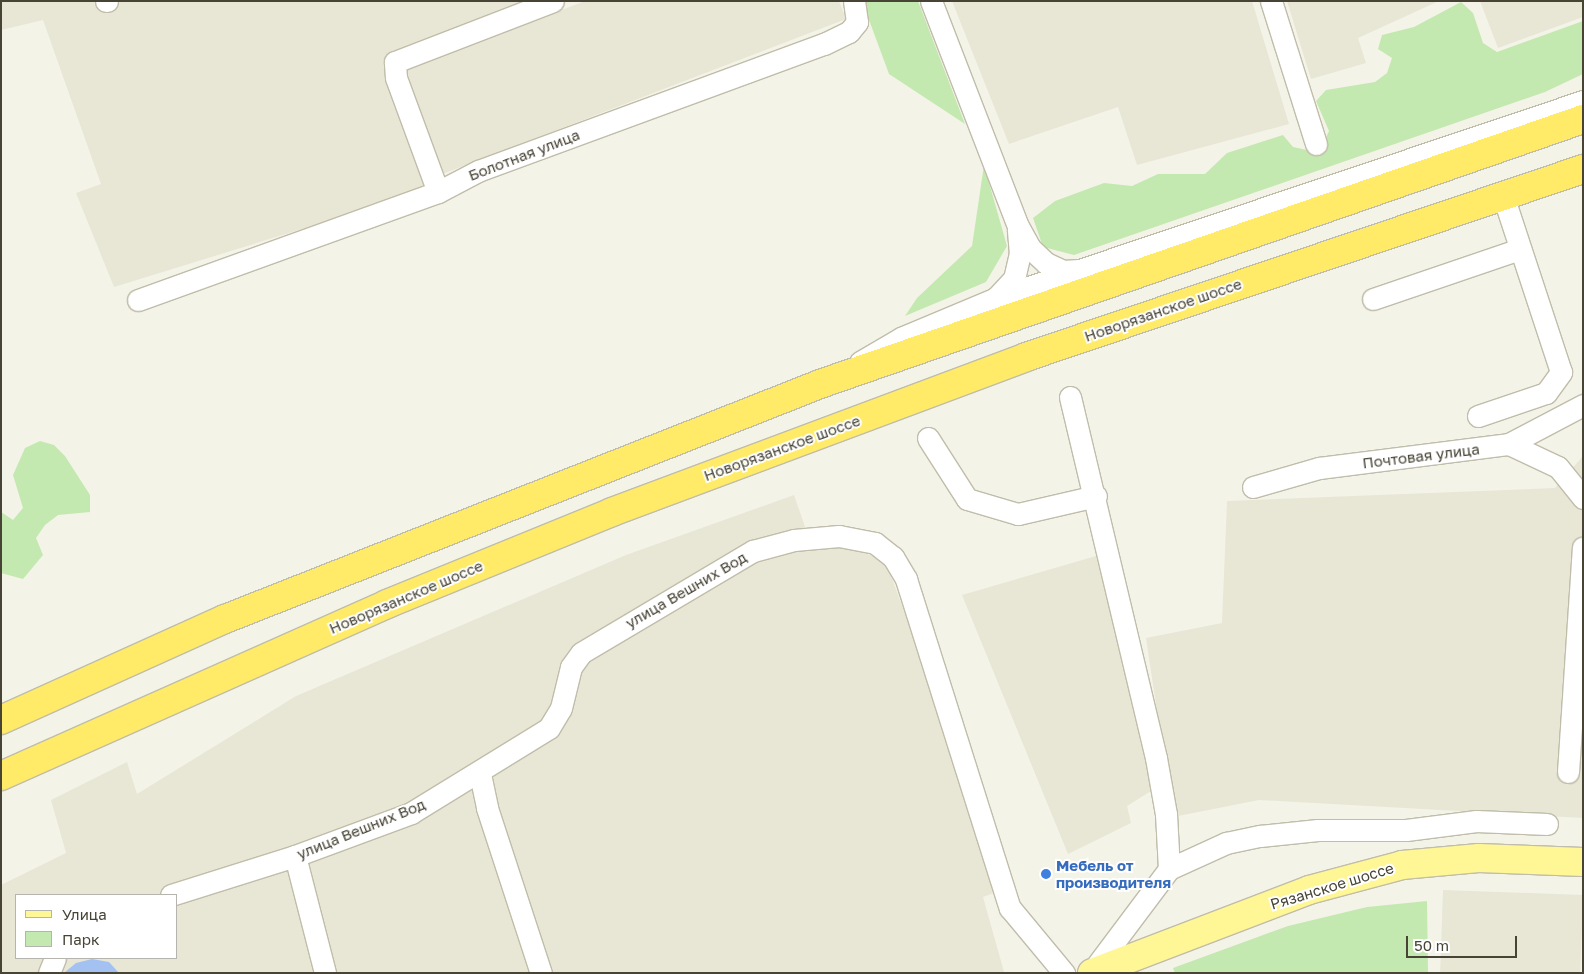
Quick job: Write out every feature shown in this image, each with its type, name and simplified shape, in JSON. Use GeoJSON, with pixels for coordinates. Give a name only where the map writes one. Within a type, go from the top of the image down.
{"type":"FeatureCollection","features":[{"type":"Feature","properties":{"kind":"highway"},"geometry":{"type":"LineString","coordinates":[[1,720],[234,615],[820,384],[1583,119]]}},
{"type":"Feature","properties":{"kind":"highway","name":"Новорязанское шоссе"},"geometry":{"type":"LineString","coordinates":[[1,776],[378,608],[612,512],[1026,357],[1583,170]]}},
{"type":"Feature","properties":{"kind":"main road","name":"Рязанское шоссе"},"geometry":{"type":"LineString","coordinates":[[1092,973],[1309,890],[1402,864],[1479,858],[1583,862]]}},
{"type":"Feature","properties":{"kind":"street"},"geometry":{"type":"LineString","coordinates":[[438,192],[396,78],[396,62],[553,1]]}},
{"type":"Feature","properties":{"kind":"street","name":"Болотная улица"},"geometry":{"type":"LineString","coordinates":[[138,300],[438,192],[478,171],[838,38],[857,22],[854,1]]}},
{"type":"Feature","properties":{"kind":"street"},"geometry":{"type":"LineString","coordinates":[[931,1],[1018,226],[1031,249],[1046,263],[1063,271],[1086,270]]}},
{"type":"Feature","properties":{"kind":"street"},"geometry":{"type":"LineString","coordinates":[[1271,1],[1316,144]]}},
{"type":"Feature","properties":{"kind":"street"},"geometry":{"type":"LineString","coordinates":[[820,384],[901,338],[996,298],[1086,270],[1583,101]]}},
{"type":"Feature","properties":{"kind":"street"},"geometry":{"type":"LineString","coordinates":[[1478,416],[1546,393],[1561,372],[1503,196]]}},
{"type":"Feature","properties":{"kind":"street"},"geometry":{"type":"LineString","coordinates":[[996,298],[1014,279],[1020,254],[1018,226]]}},
{"type":"Feature","properties":{"kind":"street"},"geometry":{"type":"LineString","coordinates":[[1372,299],[1520,249]]}},
{"type":"Feature","properties":{"kind":"street"},"geometry":{"type":"LineString","coordinates":[[1070,397],[1096,496],[1156,758],[1166,814],[1169,869]]}},
{"type":"Feature","properties":{"kind":"street","name":"Почтовая улица"},"geometry":{"type":"LineString","coordinates":[[1253,487],[1319,468],[1509,444],[1583,405]]}},
{"type":"Feature","properties":{"kind":"street"},"geometry":{"type":"LineString","coordinates":[[928,438],[967,499],[1018,514],[1096,496]]}},
{"type":"Feature","properties":{"kind":"street"},"geometry":{"type":"LineString","coordinates":[[1509,444],[1558,467],[1583,498]]}},
{"type":"Feature","properties":{"kind":"street","name":"улица Вешних Вод"},"geometry":{"type":"LineString","coordinates":[[171,894],[295,856],[411,813],[480,774],[549,728],[561,708],[571,666],[581,653],[724,564],[794,540],[840,536],[875,543],[892,557],[922,621],[1010,908],[1064,973]]}},
{"type":"Feature","properties":{"kind":"street"},"geometry":{"type":"LineString","coordinates":[[1568,772],[1583,548]]}},
{"type":"Feature","properties":{"kind":"street"},"geometry":{"type":"LineString","coordinates":[[480,774],[487,808],[541,973]]}},
{"type":"Feature","properties":{"kind":"street"},"geometry":{"type":"LineString","coordinates":[[1092,973],[1169,869],[1226,844],[1260,836],[1318,830],[1406,830],[1476,821],[1547,824]]}},
{"type":"Feature","properties":{"kind":"street"},"geometry":{"type":"LineString","coordinates":[[295,856],[325,973]]}},
{"type":"Feature","properties":{"kind":"street"},"geometry":{"type":"LineString","coordinates":[[49,973],[55,959]]}},
{"type":"Feature","properties":{"kind":"shaded area"},"geometry":{"type":"Polygon","coordinates":[[[1,1],[540,1],[384,60],[432,189],[114,287],[76,193],[101,184],[43,20],[1,30],[1,1]]]}},
{"type":"Feature","properties":{"kind":"shaded area"},"geometry":{"type":"Polygon","coordinates":[[[585,1],[839,1],[846,19],[440,175],[401,72],[585,1]]]}},
{"type":"Feature","properties":{"kind":"shaded area"},"geometry":{"type":"Polygon","coordinates":[[[952,1],[1252,1],[1289,124],[1137,165],[1118,107],[1009,144],[952,1]]]}},
{"type":"Feature","properties":{"kind":"shaded area"},"geometry":{"type":"Polygon","coordinates":[[[1287,1],[1439,1],[1358,38],[1366,63],[1311,79],[1287,1]]]}},
{"type":"Feature","properties":{"kind":"shaded area"},"geometry":{"type":"Polygon","coordinates":[[[1480,1],[1583,1],[1583,17],[1498,48],[1480,1]]]}},
{"type":"Feature","properties":{"kind":"shaded area"},"geometry":{"type":"Polygon","coordinates":[[[1583,456],[1583,818],[1259,800],[1173,817],[1146,638],[1222,623],[1227,501],[1555,488],[1583,456]]]}},
{"type":"Feature","properties":{"kind":"shaded area"},"geometry":{"type":"Polygon","coordinates":[[[794,495],[811,544],[836,544],[885,560],[936,697],[994,893],[983,897],[1004,972],[1,973],[1,885],[66,853],[51,800],[127,762],[137,794],[296,696],[626,555],[794,495]]]}},
{"type":"Feature","properties":{"kind":"shaded area"},"geometry":{"type":"Polygon","coordinates":[[[1096,556],[1140,724],[1151,791],[1127,806],[1131,823],[1068,854],[962,595],[1096,556]]]}},
{"type":"Feature","properties":{"kind":"shaded area"},"geometry":{"type":"Polygon","coordinates":[[[1443,890],[1583,895],[1580,973],[1440,973],[1443,890]]]}},
{"type":"Feature","properties":{"kind":"green space"},"geometry":{"type":"Polygon","coordinates":[[[862,1],[918,1],[965,124],[889,74],[862,1]]]}},
{"type":"Feature","properties":{"kind":"green space"},"geometry":{"type":"Polygon","coordinates":[[[1461,2],[1473,13],[1483,43],[1497,52],[1583,21],[1583,74],[1545,92],[1074,255],[1043,247],[1033,218],[1055,201],[1104,183],[1132,186],[1158,174],[1205,174],[1227,153],[1283,135],[1293,147],[1307,150],[1322,146],[1329,131],[1316,101],[1326,90],[1375,82],[1387,73],[1392,58],[1378,49],[1382,35],[1414,27],[1461,2]]]}},
{"type":"Feature","properties":{"kind":"green space"},"geometry":{"type":"Polygon","coordinates":[[[984,165],[1007,246],[986,282],[905,316],[917,298],[972,246],[984,165]]]}},
{"type":"Feature","properties":{"kind":"green space"},"geometry":{"type":"Polygon","coordinates":[[[40,441],[54,445],[65,456],[90,495],[90,512],[58,515],[45,525],[36,538],[43,555],[23,579],[1,573],[1,512],[13,520],[23,508],[13,475],[25,448],[40,441]]]}},
{"type":"Feature","properties":{"kind":"green space"},"geometry":{"type":"Polygon","coordinates":[[[1427,901],[1428,973],[1175,973],[1173,968],[1288,926],[1367,907],[1427,901]]]}},
{"type":"Feature","properties":{"kind":"water"},"geometry":{"type":"Polygon","coordinates":[[[92,959],[109,962],[119,973],[64,973],[76,963],[92,959]]]}},
{"type":"Feature","properties":{"kind":"place","name":"Мебель от производителя"},"geometry":{"type":"Point","coordinates":[1046,874]}}]}
